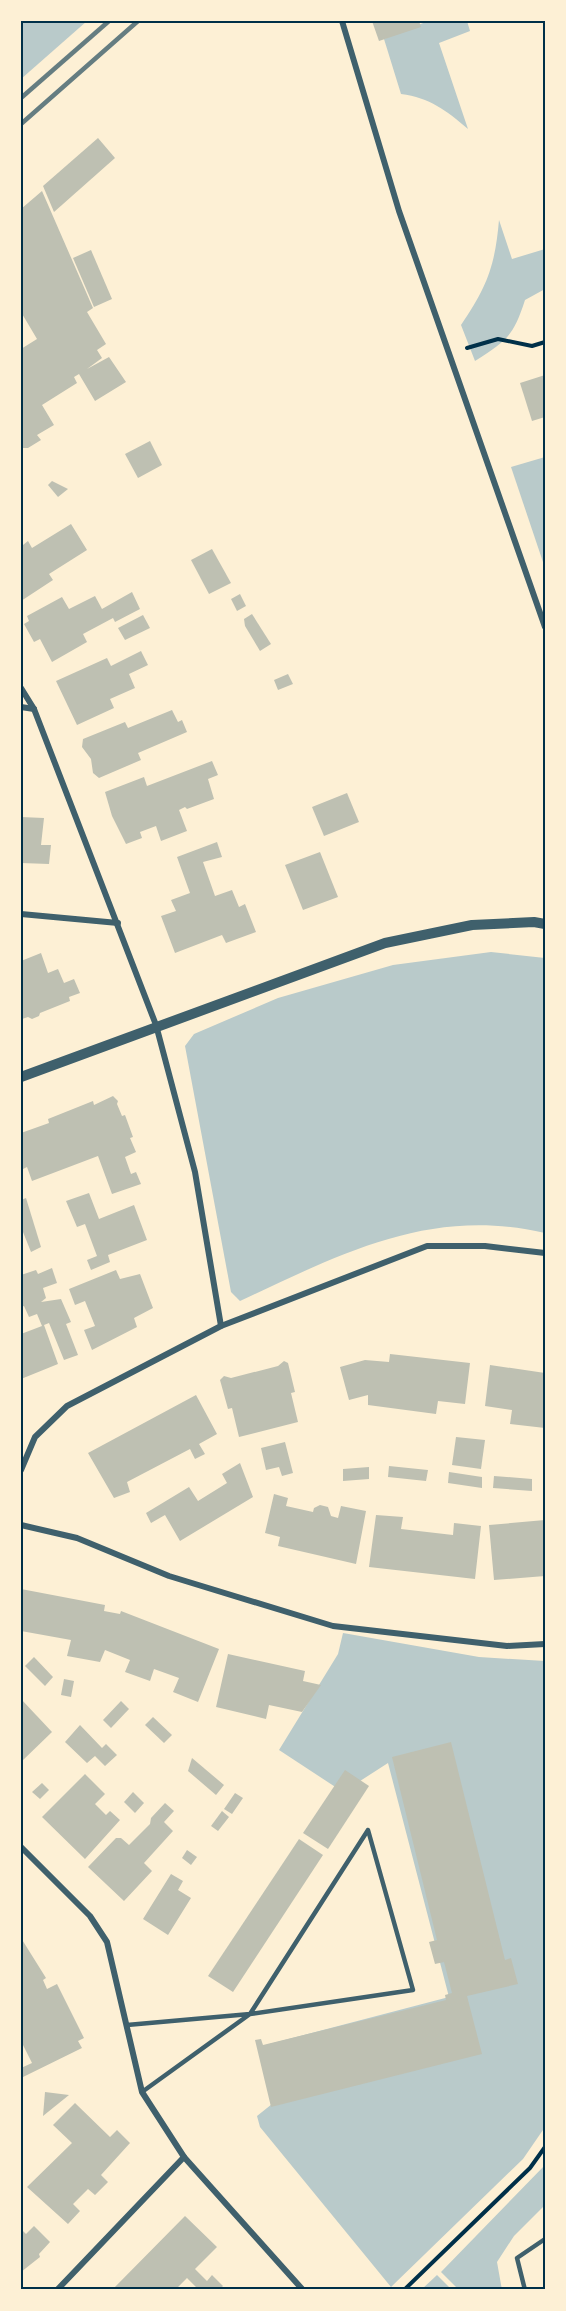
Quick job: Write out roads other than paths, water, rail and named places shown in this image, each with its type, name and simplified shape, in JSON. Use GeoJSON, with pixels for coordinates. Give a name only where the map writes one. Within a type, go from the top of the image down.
{"type":"FeatureCollection","features":[{"type":"Feature","properties":{"kind":"street"},"geometry":{"type":"LineString","coordinates":[[342,21],[399,211],[545,627]]}},
{"type":"Feature","properties":{"kind":"street"},"geometry":{"type":"LineString","coordinates":[[21,688],[34,709],[156,1025],[195,1172],[221,1326]]}},
{"type":"Feature","properties":{"kind":"street"},"geometry":{"type":"LineString","coordinates":[[21,707],[34,709]]}},
{"type":"Feature","properties":{"kind":"street"},"geometry":{"type":"LineString","coordinates":[[21,914],[117,923]]}},
{"type":"Feature","properties":{"kind":"street"},"geometry":{"type":"LineString","coordinates":[[21,1077],[156,1025],[385,943],[472,925],[534,922],[545,924]]}},
{"type":"Feature","properties":{"kind":"street"},"geometry":{"type":"LineString","coordinates":[[21,1470],[35,1437],[67,1406],[221,1326],[427,1246],[485,1246],[545,1253]]}},
{"type":"Feature","properties":{"kind":"street"},"geometry":{"type":"LineString","coordinates":[[21,1525],[77,1538],[169,1576],[333,1626],[507,1646],[545,1644]]}},
{"type":"Feature","properties":{"kind":"street"},"geometry":{"type":"LineString","coordinates":[[21,1847],[90,1916],[107,1942],[142,2092],[184,2157],[303,2290]]}},
{"type":"Feature","properties":{"kind":"street"},"geometry":{"type":"LineString","coordinates":[[57,2290],[184,2157]]}},
{"type":"Feature","properties":{"kind":"lane"},"geometry":{"type":"LineString","coordinates":[[127,2025],[250,2014],[413,1990],[368,1830],[250,2014],[142,2092]]}},
{"type":"Feature","properties":{"kind":"lane"},"geometry":{"type":"LineString","coordinates":[[525,2290],[517,2258],[545,2239]]}},
{"type":"Feature","properties":{"kind":"railway"},"geometry":{"type":"LineString","coordinates":[[21,98],[109,21]]}},
{"type":"Feature","properties":{"kind":"railway"},"geometry":{"type":"LineString","coordinates":[[21,124],[138,21]]}}]}
